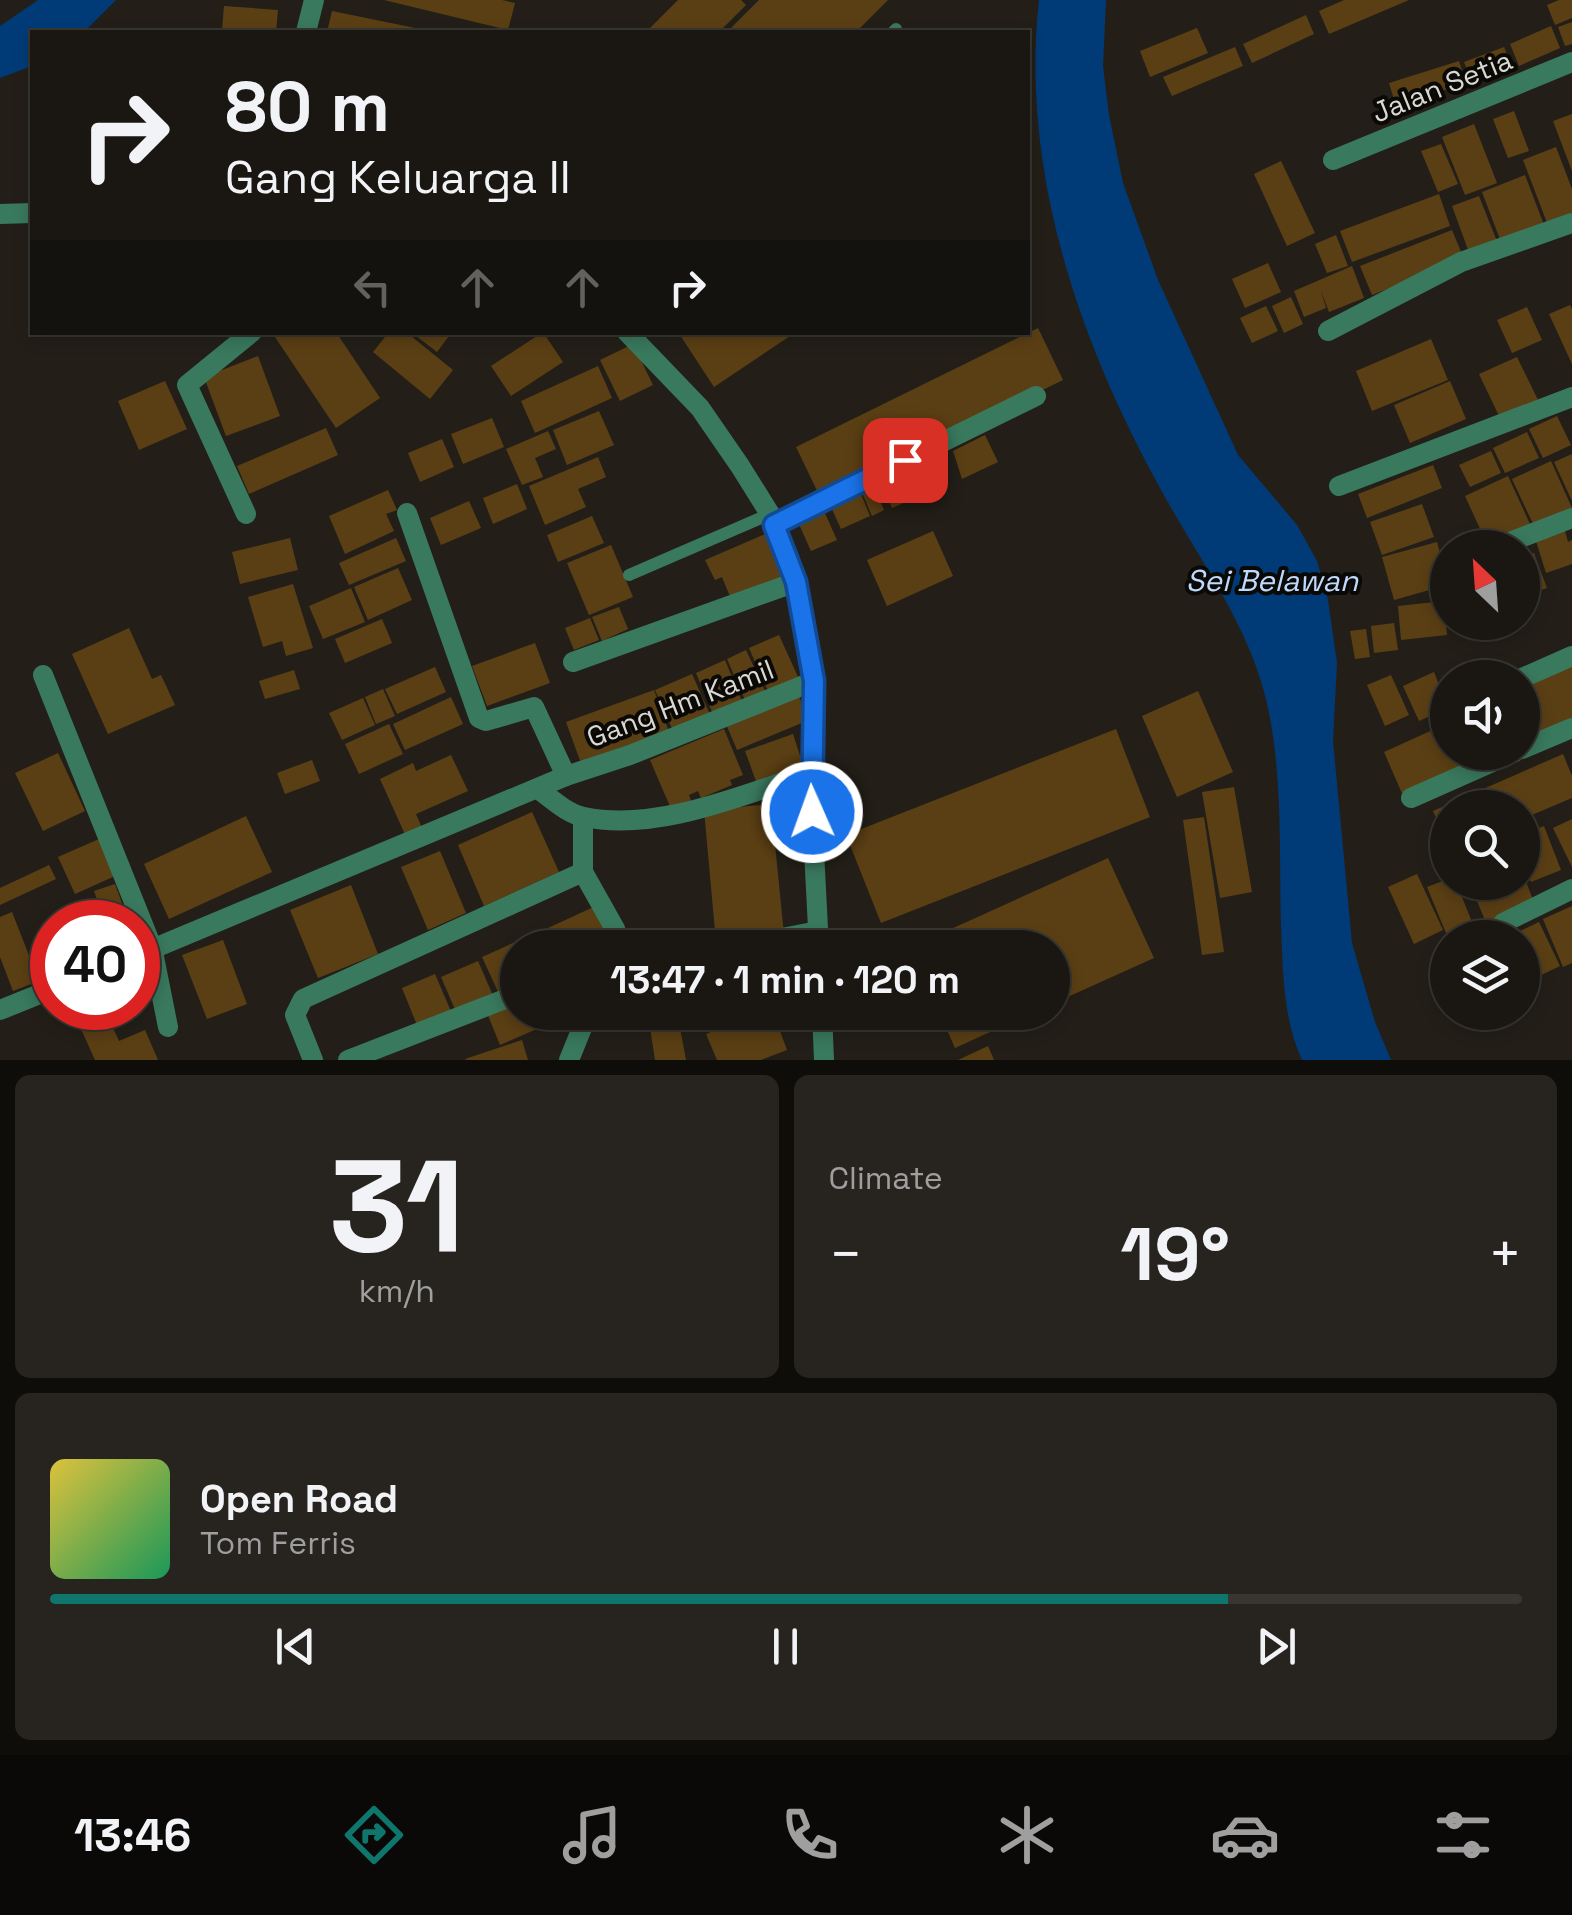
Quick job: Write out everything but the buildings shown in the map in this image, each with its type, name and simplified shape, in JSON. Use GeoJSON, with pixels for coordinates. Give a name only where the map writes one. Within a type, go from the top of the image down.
{"type":"FeatureCollection","features":[{"type":"Feature","properties":{"kind":"street"},"geometry":{"type":"LineString","coordinates":[[306,30],[314,0]]}},
{"type":"Feature","properties":{"kind":"street","name":"Jalan Setia"},"geometry":{"type":"LineString","coordinates":[[1334,160],[1572,62]]}},
{"type":"Feature","properties":{"kind":"street"},"geometry":{"type":"LineString","coordinates":[[0,214],[30,213]]}},
{"type":"Feature","properties":{"kind":"street"},"geometry":{"type":"LineString","coordinates":[[1328,331],[1461,262],[1572,222]]}},
{"type":"Feature","properties":{"kind":"street"},"geometry":{"type":"LineString","coordinates":[[246,514],[186,386],[248,335]]}},
{"type":"Feature","properties":{"kind":"street"},"geometry":{"type":"LineString","coordinates":[[630,335],[700,408],[772,519],[796,582],[814,681],[810,773],[819,930]]}},
{"type":"Feature","properties":{"kind":"street"},"geometry":{"type":"LineString","coordinates":[[772,519],[1036,396]]}},
{"type":"Feature","properties":{"kind":"street"},"geometry":{"type":"LineString","coordinates":[[1340,486],[1572,397]]}},
{"type":"Feature","properties":{"kind":"street"},"geometry":{"type":"LineString","coordinates":[[407,514],[479,718],[486,721],[534,707],[566,776]]}},
{"type":"Feature","properties":{"kind":"street"},"geometry":{"type":"LineString","coordinates":[[1540,530],[1572,518]]}},
{"type":"Feature","properties":{"kind":"street"},"geometry":{"type":"LineString","coordinates":[[573,662],[796,582]]}},
{"type":"Feature","properties":{"kind":"street"},"geometry":{"type":"LineString","coordinates":[[1540,670],[1572,656]]}},
{"type":"Feature","properties":{"kind":"street"},"geometry":{"type":"LineString","coordinates":[[42,675],[126,900]]}},
{"type":"Feature","properties":{"kind":"street","name":"Gang Hm Kamil"},"geometry":{"type":"LineString","coordinates":[[160,945],[566,776],[630,755],[814,681]]}},
{"type":"Feature","properties":{"kind":"street"},"geometry":{"type":"LineString","coordinates":[[1540,741],[1572,728]]}},
{"type":"Feature","properties":{"kind":"street"},"geometry":{"type":"LineString","coordinates":[[1411,798],[1474,770]]}},
{"type":"Feature","properties":{"kind":"street"},"geometry":{"type":"LineString","coordinates":[[538,788],[583,817],[643,818],[678,812],[810,773]]}},
{"type":"Feature","properties":{"kind":"street"},"geometry":{"type":"LineString","coordinates":[[583,817],[583,872],[616,930]]}},
{"type":"Feature","properties":{"kind":"street"},"geometry":{"type":"LineString","coordinates":[[313,1060],[295,1015],[304,999],[583,872]]}},
{"type":"Feature","properties":{"kind":"street"},"geometry":{"type":"LineString","coordinates":[[1508,920],[1572,889]]}},
{"type":"Feature","properties":{"kind":"street"},"geometry":{"type":"LineString","coordinates":[[1,1006],[30,996]]}},
{"type":"Feature","properties":{"kind":"street"},"geometry":{"type":"LineString","coordinates":[[160,1001],[168,1027]]}},
{"type":"Feature","properties":{"kind":"street"},"geometry":{"type":"LineString","coordinates":[[348,1060],[500,1001]]}},
{"type":"Feature","properties":{"kind":"street"},"geometry":{"type":"LineString","coordinates":[[569,1060],[581,1030]]}},
{"type":"Feature","properties":{"kind":"street"},"geometry":{"type":"LineString","coordinates":[[823,1030],[824,1060]]}},
{"type":"Feature","properties":{"kind":"lane"},"geometry":{"type":"LineString","coordinates":[[629,575],[772,519]]}},
{"type":"Feature","properties":{"kind":"water"},"geometry":{"type":"Polygon","coordinates":[[[38,0],[116,0],[86,30],[30,30],[30,67],[0,78],[0,26],[38,0]]]}},
{"type":"Feature","properties":{"kind":"water","name":"Sei Belawan"},"geometry":{"type":"Polygon","coordinates":[[[1039,0],[1106,0],[1103,66],[1109,115],[1123,183],[1158,280],[1238,455],[1297,525],[1317,561],[1328,600],[1337,663],[1333,741],[1352,943],[1375,1022],[1391,1060],[1302,1060],[1296,1044],[1284,977],[1278,789],[1268,708],[1241,630],[1141,452],[1112,392],[1066,265],[1049,200],[1039,134],[1035,67],[1039,0]]]}},
{"type":"Feature","properties":{"kind":"route"},"geometry":{"type":"LineString","coordinates":[[812,812],[814,681],[796,582],[774,525],[905,460]]}}]}
